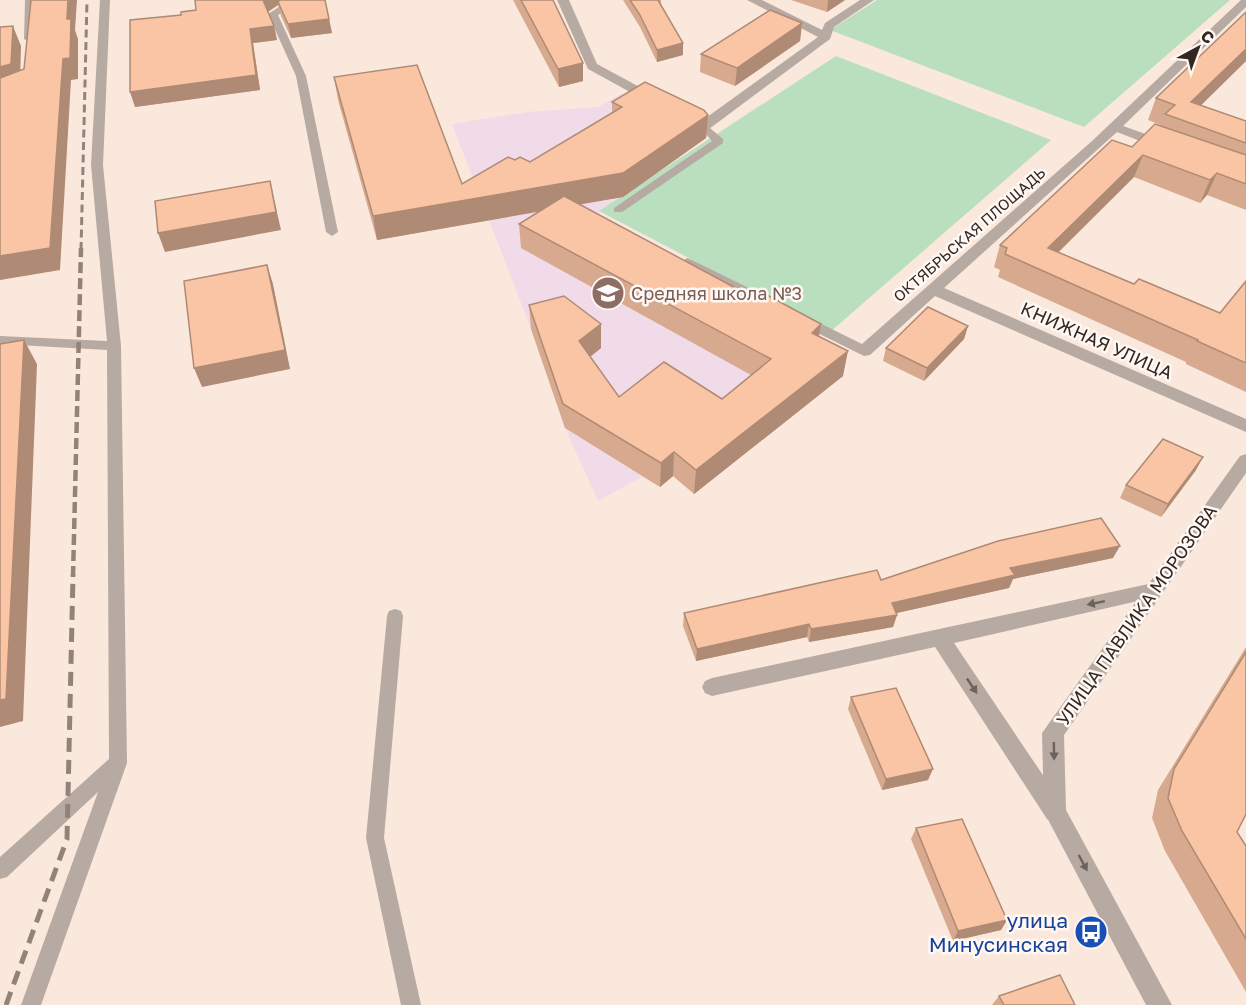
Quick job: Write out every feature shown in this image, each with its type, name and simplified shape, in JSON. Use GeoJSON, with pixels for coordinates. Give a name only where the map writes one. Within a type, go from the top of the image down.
{"type":"FeatureCollection","features":[{"type":"Feature","properties":{"kind":"street"},"geometry":{"type":"LineString","coordinates":[[563,0],[592,66],[704,126],[826,37],[829,25],[868,0]]}},
{"type":"Feature","properties":{"kind":"street"},"geometry":{"type":"LineString","coordinates":[[753,0],[826,37]]}},
{"type":"Feature","properties":{"kind":"street","name":"ОКТЯБРЬСКАЯ ПЛОЩАДЬ"},"geometry":{"type":"LineString","coordinates":[[679,259],[864,351],[1115,127],[1246,1]]}},
{"type":"Feature","properties":{"kind":"street"},"geometry":{"type":"LineString","coordinates":[[1115,127],[1180,151]]}},
{"type":"Feature","properties":{"kind":"street","name":"КНИЖНАЯ УЛИЦА"},"geometry":{"type":"LineString","coordinates":[[932,289],[1246,426]]}},
{"type":"Feature","properties":{"kind":"street","name":"УЛИЦА ПАВЛИКА МОРОЗОВА"},"geometry":{"type":"LineString","coordinates":[[1160,1005],[1055,812],[1053,733],[1246,460]]}},
{"type":"Feature","properties":{"kind":"street"},"geometry":{"type":"LineString","coordinates":[[712,687],[1153,591]]}},
{"type":"Feature","properties":{"kind":"street"},"geometry":{"type":"LineString","coordinates":[[940,638],[1055,812]]}},
{"type":"Feature","properties":{"kind":"lane"},"geometry":{"type":"LineString","coordinates":[[28,55],[30,0]]}},
{"type":"Feature","properties":{"kind":"lane"},"geometry":{"type":"LineString","coordinates":[[31,1005],[117,763],[114,346],[97,165],[105,0]]}},
{"type":"Feature","properties":{"kind":"lane"},"geometry":{"type":"LineString","coordinates":[[297,0],[273,14],[301,76],[332,232]]}},
{"type":"Feature","properties":{"kind":"lane"},"geometry":{"type":"LineString","coordinates":[[618,210],[719,141],[704,126]]}},
{"type":"Feature","properties":{"kind":"lane"},"geometry":{"type":"LineString","coordinates":[[0,340],[114,346]]}},
{"type":"Feature","properties":{"kind":"lane"},"geometry":{"type":"LineString","coordinates":[[395,616],[375,838],[411,1005]]}},
{"type":"Feature","properties":{"kind":"lane"},"geometry":{"type":"LineString","coordinates":[[0,870],[117,763]]}},
{"type":"Feature","properties":{"kind":"shaded area","name":"Средняя школа №3"},"geometry":{"type":"Polygon","coordinates":[[[621,94],[709,136],[579,227],[843,376],[694,494],[673,476],[660,487],[642,477],[598,501],[565,428],[531,329],[452,124],[527,112],[598,107],[621,94]]]}},
{"type":"Feature","properties":{"kind":"green space"},"geometry":{"type":"Polygon","coordinates":[[[877,0],[1230,0],[1084,127],[830,30],[877,0]]]}},
{"type":"Feature","properties":{"kind":"green space"},"geometry":{"type":"Polygon","coordinates":[[[836,56],[1051,140],[830,332],[599,211],[836,56]]]}},
{"type":"Feature","properties":{"kind":"building"},"geometry":{"type":"Polygon","coordinates":[[[31,0],[68,0],[67,19],[71,19],[70,58],[63,59],[50,248],[0,256],[0,78],[24,69],[31,0]]]}},
{"type":"Feature","properties":{"kind":"building"},"geometry":{"type":"Polygon","coordinates":[[[195,0],[263,0],[274,26],[250,29],[256,75],[130,92],[130,20],[181,15],[181,12],[196,10],[195,0]]]}},
{"type":"Feature","properties":{"kind":"building"},"geometry":{"type":"Polygon","coordinates":[[[280,0],[325,0],[329,19],[288,24],[278,2],[280,0]]]}},
{"type":"Feature","properties":{"kind":"building"},"geometry":{"type":"Polygon","coordinates":[[[521,0],[553,0],[583,63],[558,69],[521,0]]]}},
{"type":"Feature","properties":{"kind":"building"},"geometry":{"type":"Polygon","coordinates":[[[630,0],[658,0],[683,43],[657,50],[630,0]]]}},
{"type":"Feature","properties":{"kind":"building"},"geometry":{"type":"Polygon","coordinates":[[[770,10],[802,23],[737,68],[701,54],[770,10]]]}},
{"type":"Feature","properties":{"kind":"building"},"geometry":{"type":"Polygon","coordinates":[[[1246,12],[1246,49],[1191,102],[1246,121],[1246,143],[1165,114],[1175,105],[1156,98],[1246,12]]]}},
{"type":"Feature","properties":{"kind":"building"},"geometry":{"type":"Polygon","coordinates":[[[13,26],[11,64],[0,67],[0,27],[13,26]]]}},
{"type":"Feature","properties":{"kind":"building"},"geometry":{"type":"Polygon","coordinates":[[[417,65],[462,184],[508,157],[515,160],[520,157],[530,162],[622,107],[612,102],[645,82],[704,110],[708,115],[623,173],[373,216],[334,77],[417,65]]]}},
{"type":"Feature","properties":{"kind":"building"},"geometry":{"type":"Polygon","coordinates":[[[1155,124],[1246,155],[1246,184],[1217,173],[1210,180],[1143,155],[1048,248],[1134,284],[1139,279],[1220,313],[1246,281],[1246,363],[1005,254],[1007,248],[1000,245],[1112,140],[1132,147],[1155,124]]]}},
{"type":"Feature","properties":{"kind":"building"},"geometry":{"type":"Polygon","coordinates":[[[270,181],[276,212],[158,233],[155,201],[270,181]]]}},
{"type":"Feature","properties":{"kind":"building"},"geometry":{"type":"Polygon","coordinates":[[[564,196],[758,300],[765,294],[821,324],[812,333],[848,351],[696,470],[674,452],[661,463],[563,404],[529,305],[564,296],[601,324],[579,341],[619,397],[664,362],[722,399],[771,359],[519,224],[564,196]]]}},
{"type":"Feature","properties":{"kind":"building"},"geometry":{"type":"Polygon","coordinates":[[[267,265],[285,350],[194,368],[184,281],[267,265]]]}},
{"type":"Feature","properties":{"kind":"building"},"geometry":{"type":"Polygon","coordinates":[[[928,307],[968,326],[927,368],[886,348],[928,307]]]}},
{"type":"Feature","properties":{"kind":"building"},"geometry":{"type":"Polygon","coordinates":[[[24,340],[6,699],[0,700],[0,344],[24,340]]]}},
{"type":"Feature","properties":{"kind":"building"},"geometry":{"type":"Polygon","coordinates":[[[1163,439],[1203,457],[1168,504],[1126,485],[1163,439]]]}},
{"type":"Feature","properties":{"kind":"building"},"geometry":{"type":"Polygon","coordinates":[[[1101,518],[1120,546],[1010,568],[1015,575],[892,603],[897,615],[811,629],[809,624],[697,649],[684,613],[877,570],[881,580],[998,541],[1101,518]]]}},
{"type":"Feature","properties":{"kind":"building"},"geometry":{"type":"Polygon","coordinates":[[[1246,652],[1246,814],[1237,832],[1246,846],[1246,939],[1182,831],[1168,798],[1174,769],[1246,652]]]}},
{"type":"Feature","properties":{"kind":"building"},"geometry":{"type":"Polygon","coordinates":[[[896,688],[933,769],[886,779],[851,697],[896,688]]]}},
{"type":"Feature","properties":{"kind":"building"},"geometry":{"type":"Polygon","coordinates":[[[962,819],[1007,920],[958,931],[916,828],[962,819]]]}},
{"type":"Feature","properties":{"kind":"building"},"geometry":{"type":"Polygon","coordinates":[[[1060,975],[1075,1005],[1004,1005],[999,996],[1060,975]]]}},
{"type":"Feature","properties":{"kind":"railway"},"geometry":{"type":"LineString","coordinates":[[81,250],[87,0]]}},
{"type":"Feature","properties":{"kind":"railway"},"geometry":{"type":"LineString","coordinates":[[73,577],[81,248]]}},
{"type":"Feature","properties":{"kind":"railway"},"geometry":{"type":"LineString","coordinates":[[6,1005],[67,839],[73,575]]}},
{"type":"Feature","properties":{"kind":"place","name":"Средняя школа №3"},"geometry":{"type":"Point","coordinates":[608,293]}},
{"type":"Feature","properties":{"kind":"place","name":"улица Минусинская"},"geometry":{"type":"Point","coordinates":[1091,932]}}]}
